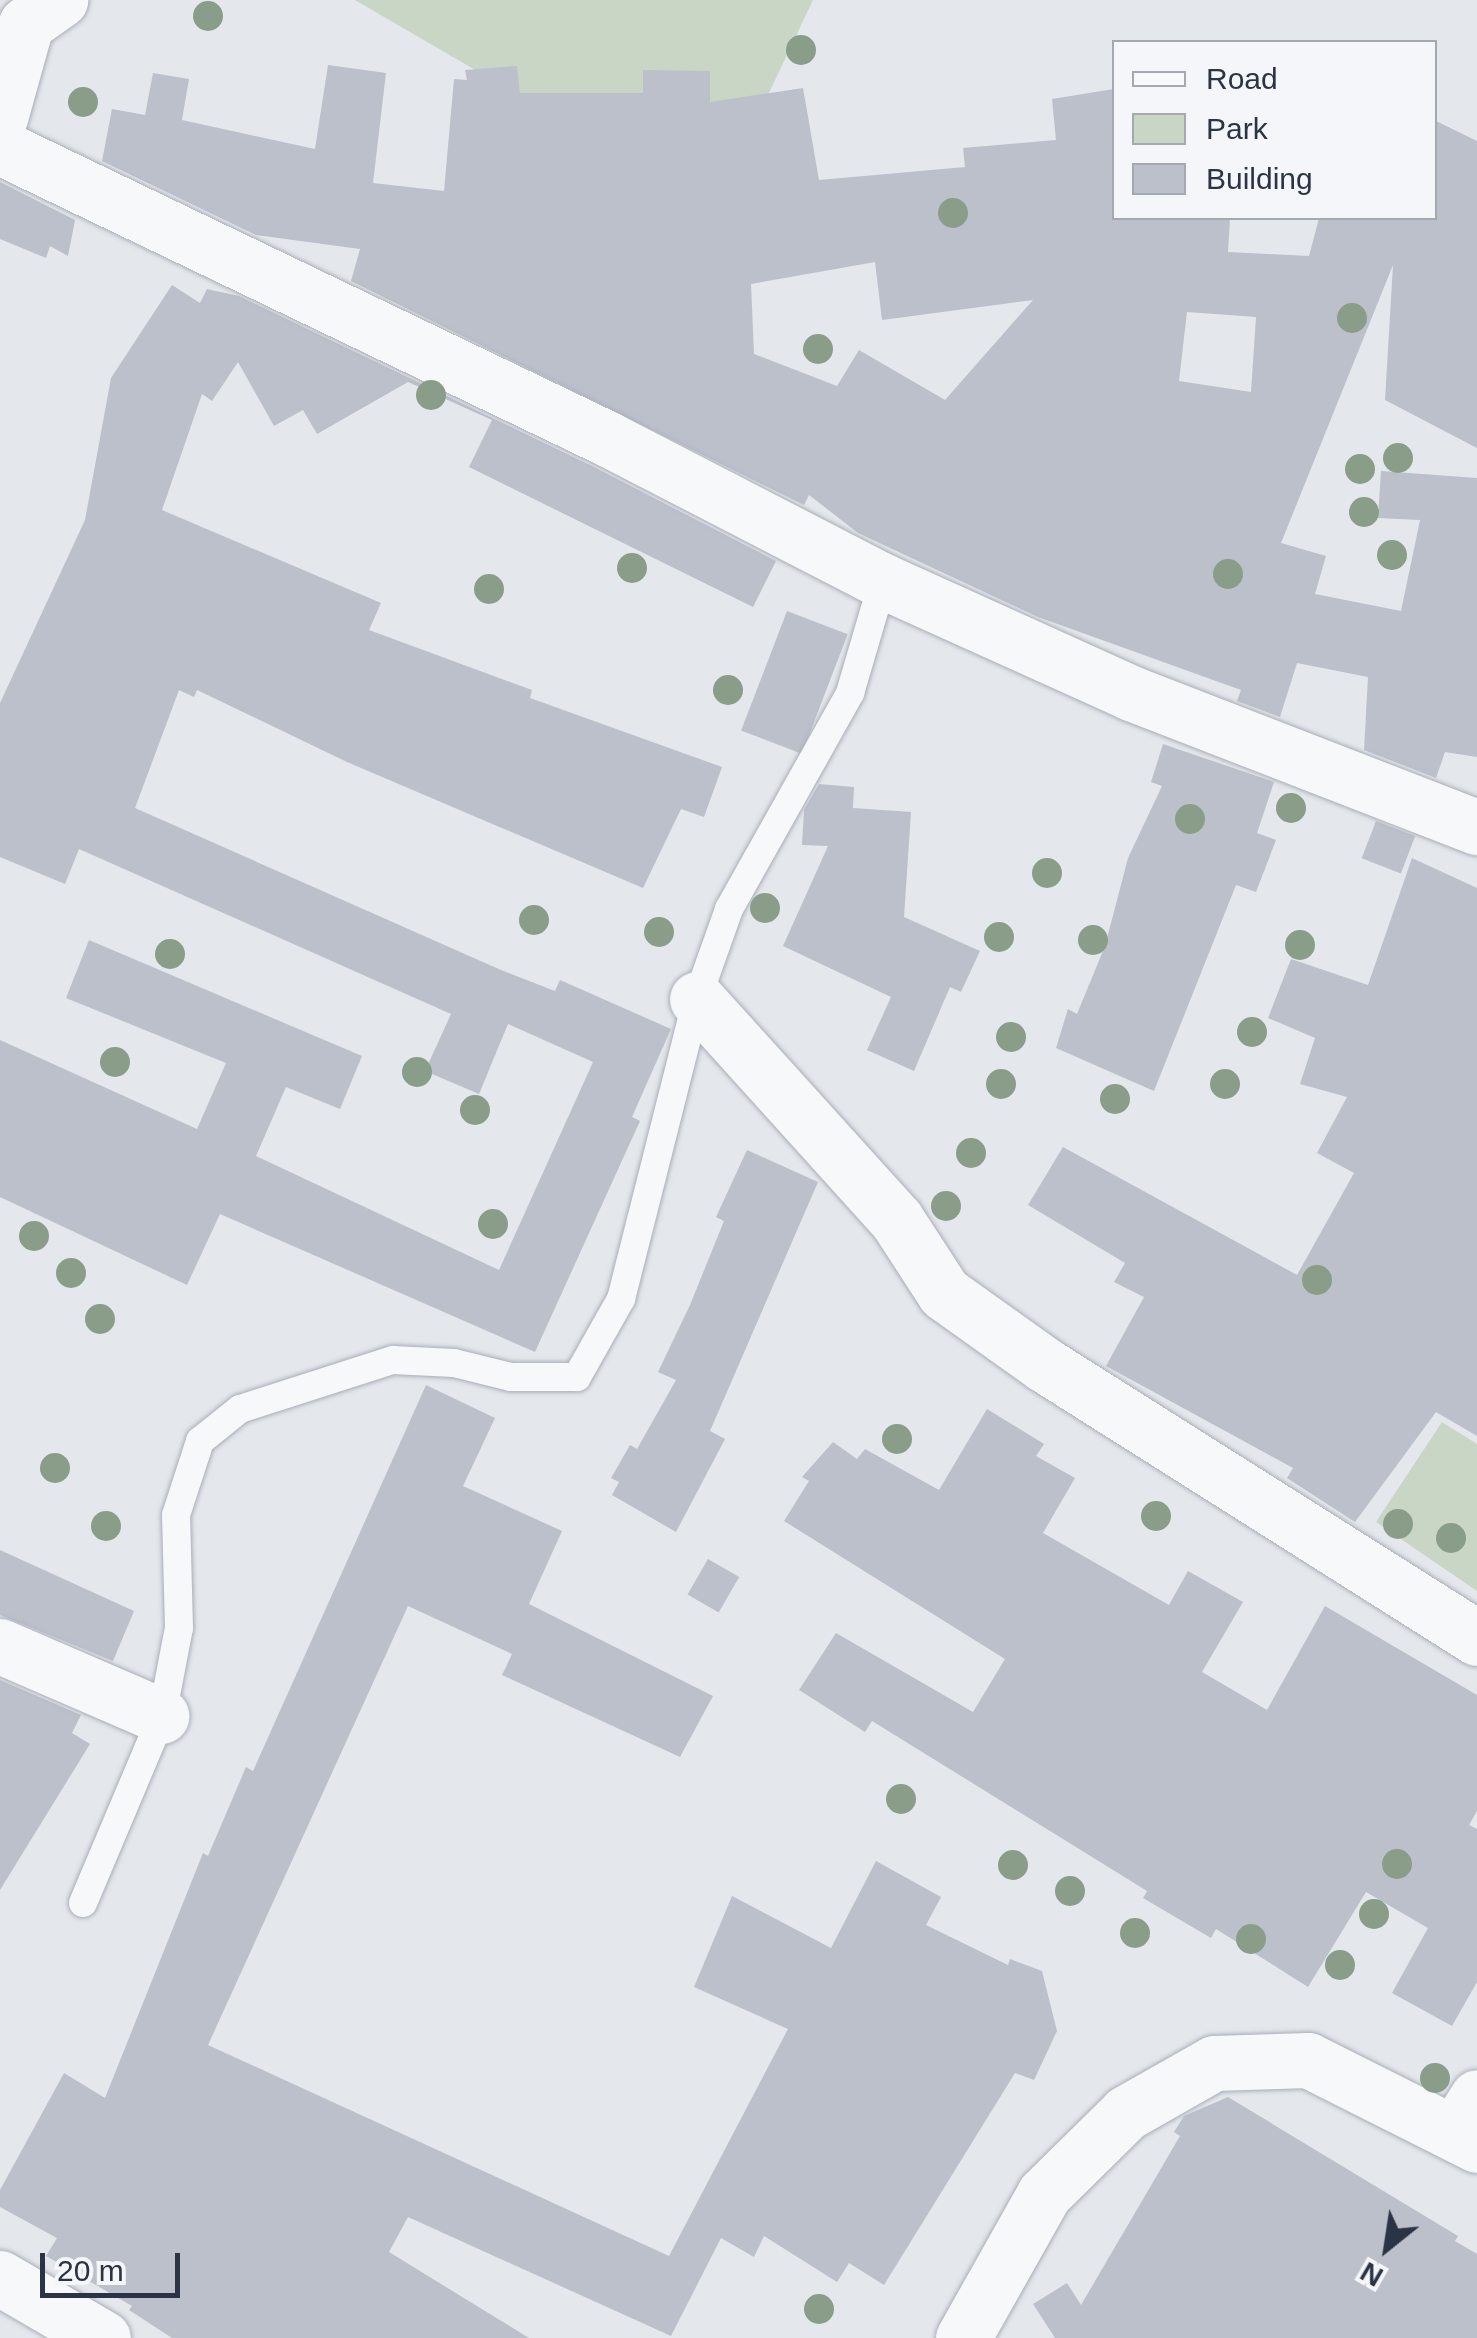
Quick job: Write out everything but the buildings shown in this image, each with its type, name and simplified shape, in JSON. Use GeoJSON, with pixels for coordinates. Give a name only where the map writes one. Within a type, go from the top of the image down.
{"type":"FeatureCollection","features":[{"type":"Feature","properties":{"kind":"street"},"geometry":{"type":"LineString","coordinates":[[0,118],[30,8]]}},
{"type":"Feature","properties":{"kind":"street"},"geometry":{"type":"LineString","coordinates":[[0,146],[590,430],[882,582],[1131,693],[1477,827]]}},
{"type":"Feature","properties":{"kind":"street"},"geometry":{"type":"LineString","coordinates":[[698,998],[896,1218],[944,1293],[1046,1365],[1477,1638]]}},
{"type":"Feature","properties":{"kind":"street"},"geometry":{"type":"LineString","coordinates":[[0,1646],[162,1716]]}},
{"type":"Feature","properties":{"kind":"street"},"geometry":{"type":"LineString","coordinates":[[963,2338],[1044,2194],[1126,2113],[1214,2064],[1308,2060],[1470,2125]]}},
{"type":"Feature","properties":{"kind":"street"},"geometry":{"type":"LineString","coordinates":[[0,2278],[103,2338]]}},
{"type":"Feature","properties":{"kind":"lane"},"geometry":{"type":"LineString","coordinates":[[83,1903],[162,1716],[178,1628],[176,1515],[200,1441],[240,1410],[392,1360],[454,1363],[510,1377],[577,1377],[622,1298],[698,998],[729,908],[850,694],[882,582]]}},
{"type":"Feature","properties":{"kind":"green space"},"geometry":{"type":"Polygon","coordinates":[[[355,0],[813,0],[714,209],[355,0]]]}},
{"type":"Feature","properties":{"kind":"green space"},"geometry":{"type":"Polygon","coordinates":[[[1442,1422],[1477,1444],[1477,1591],[1376,1522],[1442,1422]]]}}]}
